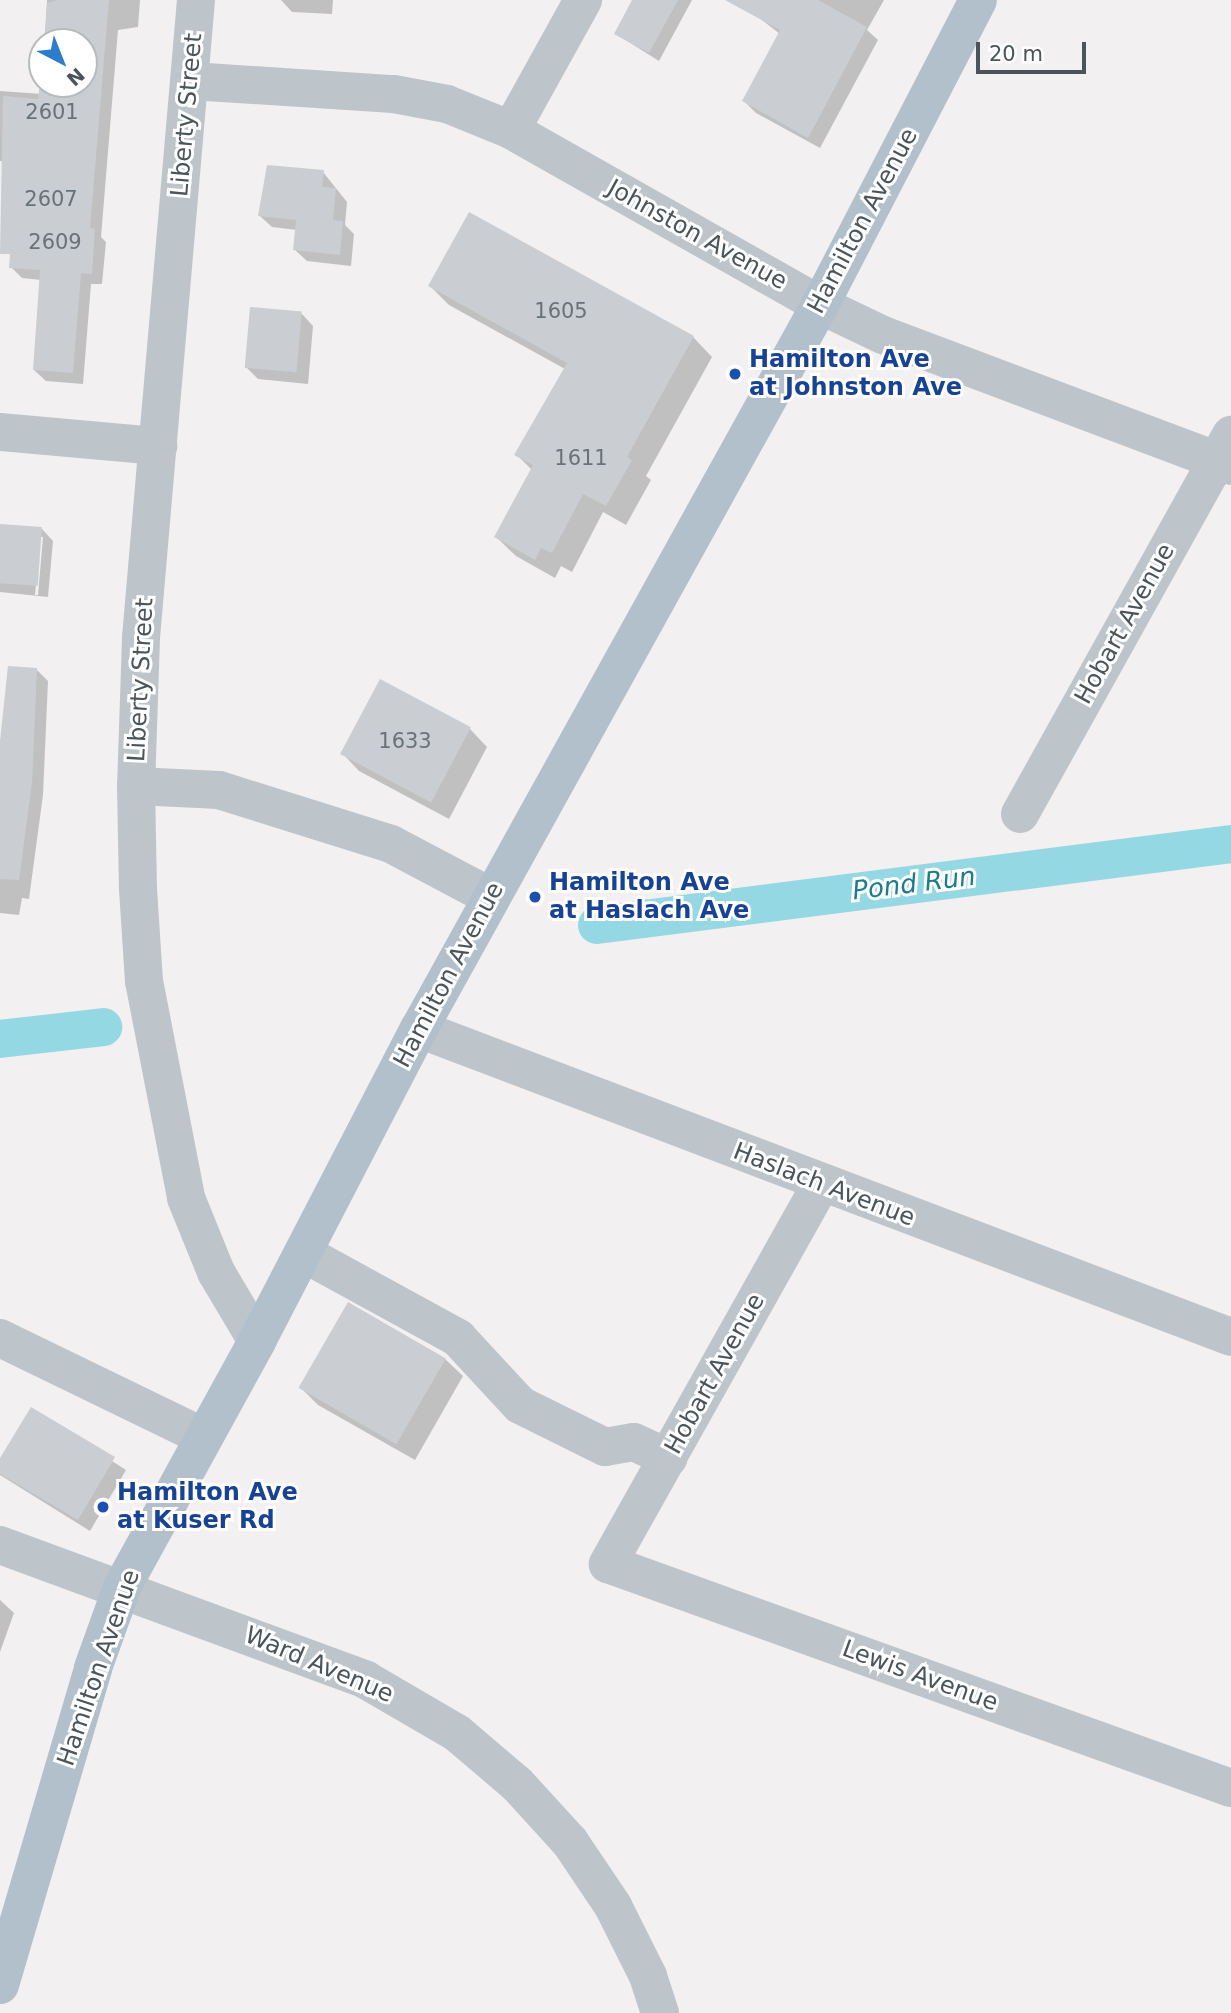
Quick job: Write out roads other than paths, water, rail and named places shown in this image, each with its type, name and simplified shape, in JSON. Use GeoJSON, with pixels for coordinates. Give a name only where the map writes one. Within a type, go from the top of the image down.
{"type":"FeatureCollection","features":[{"type":"Feature","properties":{"kind":"main road","name":"Hamilton Avenue"},"geometry":{"type":"LineString","coordinates":[[0,1985],[89,1680],[122,1587],[202,1436],[257,1341],[419,1029],[820,305],[978,0]]}},
{"type":"Feature","properties":{"kind":"street","name":"Liberty Street"},"geometry":{"type":"LineString","coordinates":[[196,0],[141,638],[136,786],[144,981],[186,1198],[215,1272],[257,1341]]}},
{"type":"Feature","properties":{"kind":"street"},"geometry":{"type":"LineString","coordinates":[[510,130],[583,0]]}},
{"type":"Feature","properties":{"kind":"street","name":"Johnston Avenue"},"geometry":{"type":"LineString","coordinates":[[191,81],[394,93],[447,104],[510,130],[820,305],[883,335],[1226,454]]}},
{"type":"Feature","properties":{"kind":"street"},"geometry":{"type":"LineString","coordinates":[[0,432],[158,446]]}},
{"type":"Feature","properties":{"kind":"street","name":"Hobart Avenue"},"geometry":{"type":"LineString","coordinates":[[1020,814],[1226,454]]}},
{"type":"Feature","properties":{"kind":"street"},"geometry":{"type":"LineString","coordinates":[[136,786],[219,790],[391,844],[491,897]]}},
{"type":"Feature","properties":{"kind":"street","name":"Haslach Avenue"},"geometry":{"type":"LineString","coordinates":[[419,1029],[821,1184],[1231,1337]]}},
{"type":"Feature","properties":{"kind":"street","name":"Hobart Avenue"},"geometry":{"type":"LineString","coordinates":[[608,1564],[821,1184]]}},
{"type":"Feature","properties":{"kind":"street"},"geometry":{"type":"LineString","coordinates":[[303,1253],[458,1338],[520,1405],[605,1447],[634,1442],[668,1458]]}},
{"type":"Feature","properties":{"kind":"street"},"geometry":{"type":"LineString","coordinates":[[0,1338],[202,1436]]}},
{"type":"Feature","properties":{"kind":"street","name":"Ward Avenue"},"geometry":{"type":"LineString","coordinates":[[0,1545],[122,1587],[366,1680],[457,1733],[517,1784],[570,1842],[613,1906],[648,1976],[660,2013]]}},
{"type":"Feature","properties":{"kind":"street","name":"Lewis Avenue"},"geometry":{"type":"LineString","coordinates":[[608,1564],[1231,1788]]}},
{"type":"Feature","properties":{"kind":"waterway","name":"Pond Run"},"geometry":{"type":"LineString","coordinates":[[597,925],[1231,844]]}},
{"type":"Feature","properties":{"kind":"waterway","name":"Pond Run"},"geometry":{"type":"LineString","coordinates":[[0,1039],[103,1027]]}},
{"type":"Feature","properties":{"kind":"place","name":"Hamilton Ave at Johnston Ave"},"geometry":{"type":"Point","coordinates":[735,374]}},
{"type":"Feature","properties":{"kind":"place","name":"Hamilton Ave at Haslach Ave"},"geometry":{"type":"Point","coordinates":[535,897]}},
{"type":"Feature","properties":{"kind":"place","name":"Hamilton Ave at Kuser Rd"},"geometry":{"type":"Point","coordinates":[103,1507]}}]}
